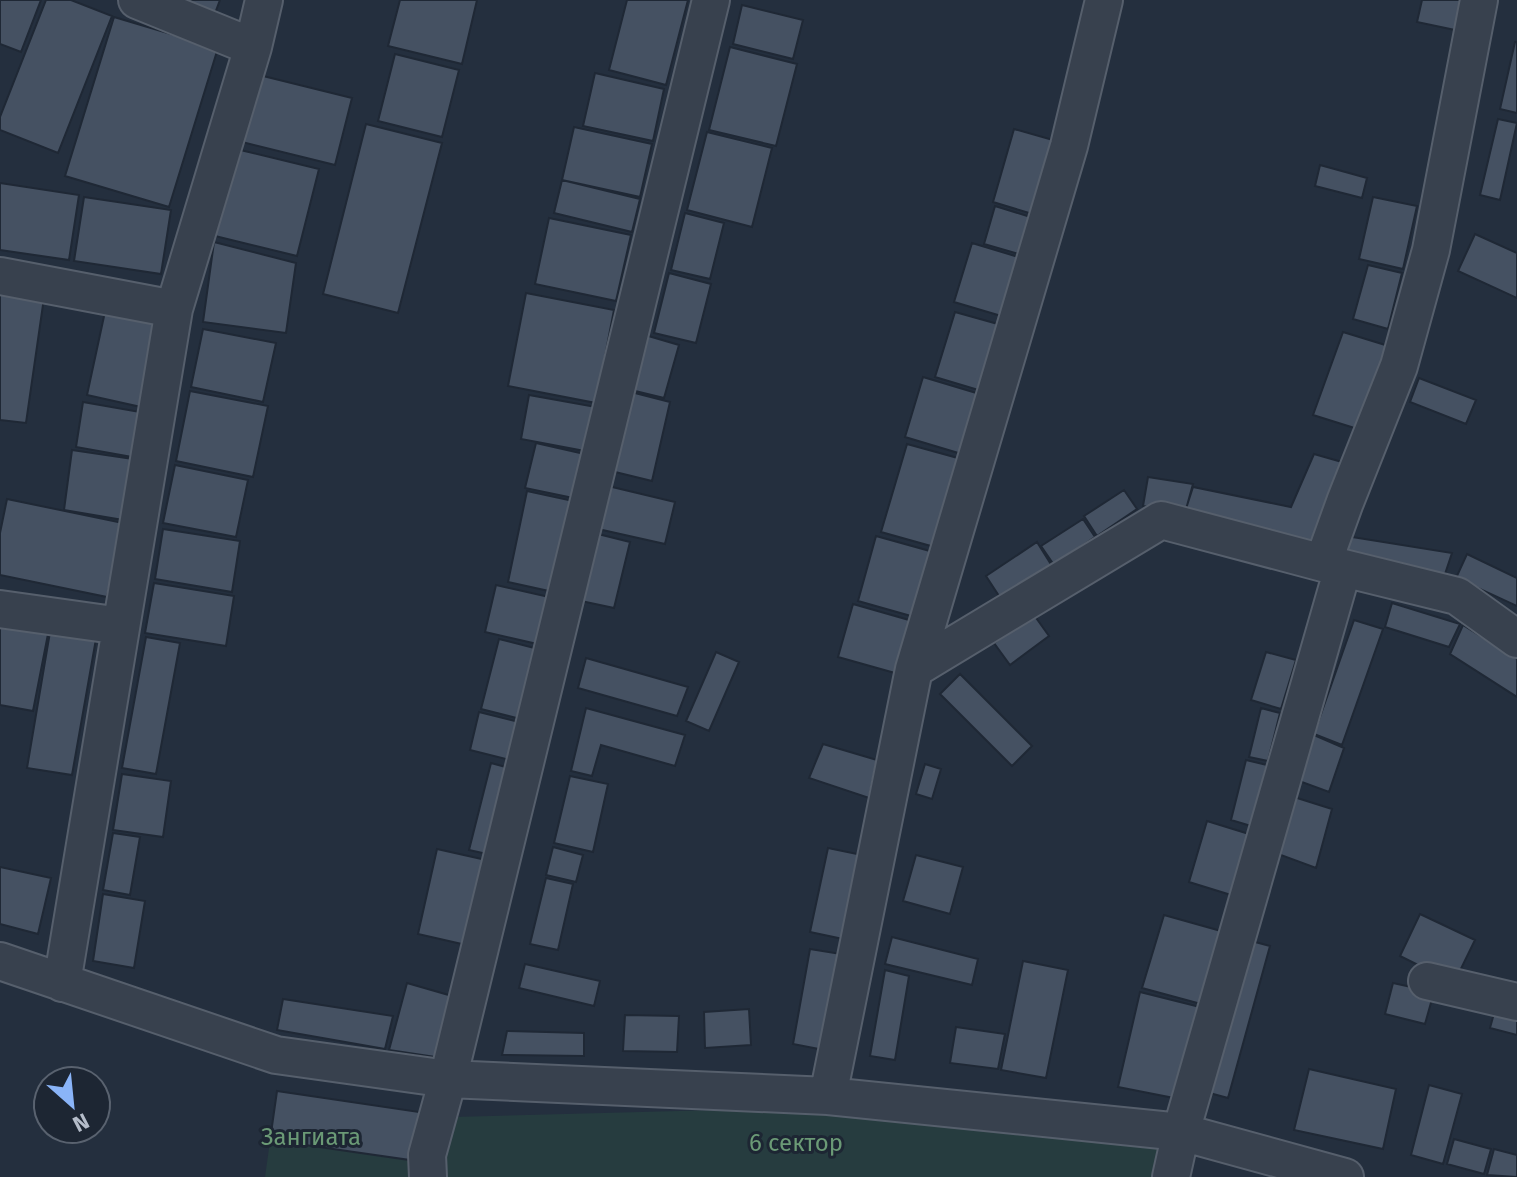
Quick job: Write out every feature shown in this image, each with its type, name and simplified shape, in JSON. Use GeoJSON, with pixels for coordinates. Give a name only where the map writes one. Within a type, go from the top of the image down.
{"type":"FeatureCollection","features":[{"type":"Feature","properties":{"kind":"street"},"geometry":{"type":"LineString","coordinates":[[137,0],[253,47]]}},
{"type":"Feature","properties":{"kind":"street"},"geometry":{"type":"LineString","coordinates":[[62,983],[174,309],[253,47],[264,0]]}},
{"type":"Feature","properties":{"kind":"street"},"geometry":{"type":"LineString","coordinates":[[428,1177],[427,1155],[711,0]]}},
{"type":"Feature","properties":{"kind":"street"},"geometry":{"type":"LineString","coordinates":[[828,1096],[914,669],[1069,146],[1104,0]]}},
{"type":"Feature","properties":{"kind":"street"},"geometry":{"type":"LineString","coordinates":[[1171,1177],[1333,566],[1345,502],[1399,366],[1431,250],[1479,0]]}},
{"type":"Feature","properties":{"kind":"street"},"geometry":{"type":"LineString","coordinates":[[0,276],[174,309]]}},
{"type":"Feature","properties":{"kind":"street"},"geometry":{"type":"LineString","coordinates":[[914,669],[1161,520],[1457,596],[1517,639]]}},
{"type":"Feature","properties":{"kind":"street"},"geometry":{"type":"LineString","coordinates":[[0,609],[121,626]]}},
{"type":"Feature","properties":{"kind":"street"},"geometry":{"type":"LineString","coordinates":[[0,961],[276,1055],[448,1079],[828,1096],[1181,1132],[1345,1177]]}},
{"type":"Feature","properties":{"kind":"street"},"geometry":{"type":"LineString","coordinates":[[1427,981],[1517,1002]]}},
{"type":"Feature","properties":{"kind":"green space","name":"Зангиата"},"geometry":{"type":"Polygon","coordinates":[[[277,1091],[453,1117],[826,1107],[1190,1145],[1186,1177],[265,1177],[277,1091]]]}},
{"type":"Feature","properties":{"kind":"building"},"geometry":{"type":"Polygon","coordinates":[[[0,0],[41,0],[21,52],[0,44],[0,0]]]}},
{"type":"Feature","properties":{"kind":"building"},"geometry":{"type":"Polygon","coordinates":[[[46,0],[71,0],[112,16],[58,153],[0,130],[0,117],[46,0]]]}},
{"type":"Feature","properties":{"kind":"building"},"geometry":{"type":"Polygon","coordinates":[[[170,0],[220,0],[214,16],[170,0]]]}},
{"type":"Feature","properties":{"kind":"building"},"geometry":{"type":"Polygon","coordinates":[[[400,0],[477,0],[462,64],[388,46],[400,0]]]}},
{"type":"Feature","properties":{"kind":"building"},"geometry":{"type":"Polygon","coordinates":[[[627,0],[688,0],[666,85],[609,70],[627,0]]]}},
{"type":"Feature","properties":{"kind":"building"},"geometry":{"type":"Polygon","coordinates":[[[1422,0],[1461,0],[1455,30],[1417,22],[1422,0]]]}},
{"type":"Feature","properties":{"kind":"building"},"geometry":{"type":"Polygon","coordinates":[[[742,5],[803,20],[793,59],[733,44],[742,5]]]}},
{"type":"Feature","properties":{"kind":"building"},"geometry":{"type":"Polygon","coordinates":[[[114,17],[218,48],[169,207],[65,176],[114,17]]]}},
{"type":"Feature","properties":{"kind":"building"},"geometry":{"type":"Polygon","coordinates":[[[1517,42],[1517,113],[1500,109],[1517,42]]]}},
{"type":"Feature","properties":{"kind":"building"},"geometry":{"type":"Polygon","coordinates":[[[730,47],[797,64],[776,146],[709,130],[730,47]]]}},
{"type":"Feature","properties":{"kind":"building"},"geometry":{"type":"Polygon","coordinates":[[[395,54],[459,70],[442,137],[378,121],[395,54]]]}},
{"type":"Feature","properties":{"kind":"building"},"geometry":{"type":"Polygon","coordinates":[[[595,73],[664,89],[653,141],[583,126],[595,73]]]}},
{"type":"Feature","properties":{"kind":"building"},"geometry":{"type":"Polygon","coordinates":[[[255,74],[352,98],[335,165],[238,141],[255,74]]]}},
{"type":"Feature","properties":{"kind":"building"},"geometry":{"type":"Polygon","coordinates":[[[1498,119],[1517,123],[1500,200],[1480,195],[1498,119]]]}},
{"type":"Feature","properties":{"kind":"building"},"geometry":{"type":"Polygon","coordinates":[[[366,124],[442,143],[398,313],[323,294],[366,124]]]}},
{"type":"Feature","properties":{"kind":"building"},"geometry":{"type":"Polygon","coordinates":[[[574,127],[652,144],[640,197],[562,180],[574,127]]]}},
{"type":"Feature","properties":{"kind":"building"},"geometry":{"type":"Polygon","coordinates":[[[1014,129],[1060,142],[1039,216],[993,202],[1014,129]]]}},
{"type":"Feature","properties":{"kind":"building"},"geometry":{"type":"Polygon","coordinates":[[[707,132],[772,148],[752,227],[687,210],[707,132]]]}},
{"type":"Feature","properties":{"kind":"building"},"geometry":{"type":"Polygon","coordinates":[[[236,149],[319,169],[297,256],[215,236],[236,149]]]}},
{"type":"Feature","properties":{"kind":"building"},"geometry":{"type":"Polygon","coordinates":[[[1320,165],[1367,178],[1362,198],[1315,186],[1320,165]]]}},
{"type":"Feature","properties":{"kind":"building"},"geometry":{"type":"Polygon","coordinates":[[[562,180],[640,199],[632,232],[554,213],[562,180]]]}},
{"type":"Feature","properties":{"kind":"building"},"geometry":{"type":"Polygon","coordinates":[[[0,183],[79,195],[69,260],[0,250],[0,183]]]}},
{"type":"Feature","properties":{"kind":"building"},"geometry":{"type":"Polygon","coordinates":[[[84,197],[171,210],[161,274],[74,261],[84,197]]]}},
{"type":"Feature","properties":{"kind":"building"},"geometry":{"type":"Polygon","coordinates":[[[1373,197],[1417,206],[1403,269],[1359,259],[1373,197]]]}},
{"type":"Feature","properties":{"kind":"building"},"geometry":{"type":"Polygon","coordinates":[[[995,206],[1037,219],[1026,256],[984,244],[995,206]]]}},
{"type":"Feature","properties":{"kind":"building"},"geometry":{"type":"Polygon","coordinates":[[[685,213],[724,223],[710,279],[671,270],[685,213]]]}},
{"type":"Feature","properties":{"kind":"building"},"geometry":{"type":"Polygon","coordinates":[[[549,218],[631,235],[616,301],[535,284],[549,218]]]}},
{"type":"Feature","properties":{"kind":"building"},"geometry":{"type":"Polygon","coordinates":[[[1475,234],[1517,253],[1517,298],[1458,271],[1475,234]]]}},
{"type":"Feature","properties":{"kind":"building"},"geometry":{"type":"Polygon","coordinates":[[[214,242],[296,263],[286,333],[203,322],[214,242]]]}},
{"type":"Feature","properties":{"kind":"building"},"geometry":{"type":"Polygon","coordinates":[[[972,243],[1025,259],[1008,318],[954,302],[972,243]]]}},
{"type":"Feature","properties":{"kind":"building"},"geometry":{"type":"Polygon","coordinates":[[[1368,265],[1402,273],[1388,329],[1353,319],[1368,265]]]}},
{"type":"Feature","properties":{"kind":"building"},"geometry":{"type":"Polygon","coordinates":[[[669,273],[711,284],[696,343],[654,333],[669,273]]]}},
{"type":"Feature","properties":{"kind":"building"},"geometry":{"type":"Polygon","coordinates":[[[0,285],[45,291],[26,423],[0,420],[0,285]]]}},
{"type":"Feature","properties":{"kind":"building"},"geometry":{"type":"Polygon","coordinates":[[[526,293],[614,310],[596,403],[508,386],[526,293]]]}},
{"type":"Feature","properties":{"kind":"building"},"geometry":{"type":"Polygon","coordinates":[[[106,307],[160,319],[141,407],[87,395],[106,307]]]}},
{"type":"Feature","properties":{"kind":"building"},"geometry":{"type":"Polygon","coordinates":[[[955,312],[1005,326],[985,392],[935,377],[955,312]]]}},
{"type":"Feature","properties":{"kind":"building"},"geometry":{"type":"Polygon","coordinates":[[[203,329],[276,343],[263,402],[191,387],[203,329]]]}},
{"type":"Feature","properties":{"kind":"building"},"geometry":{"type":"Polygon","coordinates":[[[1343,332],[1395,348],[1364,431],[1313,415],[1343,332]]]}},
{"type":"Feature","properties":{"kind":"building"},"geometry":{"type":"Polygon","coordinates":[[[645,335],[679,345],[664,398],[631,390],[645,335]]]}},
{"type":"Feature","properties":{"kind":"building"},"geometry":{"type":"Polygon","coordinates":[[[923,377],[983,395],[965,455],[905,437],[923,377]]]}},
{"type":"Feature","properties":{"kind":"building"},"geometry":{"type":"Polygon","coordinates":[[[1419,378],[1476,400],[1466,424],[1410,402],[1419,378]]]}},
{"type":"Feature","properties":{"kind":"building"},"geometry":{"type":"Polygon","coordinates":[[[190,391],[268,406],[253,477],[176,461],[190,391]]]}},
{"type":"Feature","properties":{"kind":"building"},"geometry":{"type":"Polygon","coordinates":[[[631,392],[670,402],[652,481],[611,471],[631,392]]]}},
{"type":"Feature","properties":{"kind":"building"},"geometry":{"type":"Polygon","coordinates":[[[529,395],[596,407],[590,452],[521,439],[529,395]]]}},
{"type":"Feature","properties":{"kind":"building"},"geometry":{"type":"Polygon","coordinates":[[[83,402],[140,412],[132,457],[76,447],[83,402]]]}},
{"type":"Feature","properties":{"kind":"building"},"geometry":{"type":"Polygon","coordinates":[[[536,443],[589,455],[578,499],[525,488],[536,443]]]}},
{"type":"Feature","properties":{"kind":"building"},"geometry":{"type":"Polygon","coordinates":[[[907,444],[965,460],[938,548],[881,532],[907,444]]]}},
{"type":"Feature","properties":{"kind":"building"},"geometry":{"type":"Polygon","coordinates":[[[72,450],[133,459],[123,520],[64,510],[72,450]]]}},
{"type":"Feature","properties":{"kind":"building"},"geometry":{"type":"Polygon","coordinates":[[[1314,454],[1349,464],[1317,553],[1183,518],[1193,487],[1291,507],[1314,454]]]}},
{"type":"Feature","properties":{"kind":"building"},"geometry":{"type":"Polygon","coordinates":[[[175,465],[248,480],[236,537],[163,523],[175,465]]]}},
{"type":"Feature","properties":{"kind":"building"},"geometry":{"type":"Polygon","coordinates":[[[1148,477],[1193,484],[1185,513],[1143,506],[1148,477]]]}},
{"type":"Feature","properties":{"kind":"building"},"geometry":{"type":"Polygon","coordinates":[[[608,486],[675,502],[665,544],[598,529],[608,486]]]}},
{"type":"Feature","properties":{"kind":"building"},"geometry":{"type":"Polygon","coordinates":[[[1124,490],[1137,509],[1097,536],[1084,516],[1124,490]]]}},
{"type":"Feature","properties":{"kind":"building"},"geometry":{"type":"Polygon","coordinates":[[[527,491],[578,502],[558,593],[508,582],[527,491]]]}},
{"type":"Feature","properties":{"kind":"building"},"geometry":{"type":"Polygon","coordinates":[[[7,499],[123,523],[107,597],[0,575],[0,533],[7,499]]]}},
{"type":"Feature","properties":{"kind":"building"},"geometry":{"type":"Polygon","coordinates":[[[1083,519],[1095,537],[1054,565],[1041,546],[1083,519]]]}},
{"type":"Feature","properties":{"kind":"building"},"geometry":{"type":"Polygon","coordinates":[[[163,529],[240,541],[232,592],[155,579],[163,529]]]}},
{"type":"Feature","properties":{"kind":"building"},"geometry":{"type":"Polygon","coordinates":[[[598,534],[630,542],[614,608],[581,601],[598,534]]]}},
{"type":"Feature","properties":{"kind":"building"},"geometry":{"type":"Polygon","coordinates":[[[876,536],[937,553],[918,618],[858,601],[876,536]]]}},
{"type":"Feature","properties":{"kind":"building"},"geometry":{"type":"Polygon","coordinates":[[[1346,536],[1452,553],[1445,574],[1338,559],[1346,536]]]}},
{"type":"Feature","properties":{"kind":"building"},"geometry":{"type":"Polygon","coordinates":[[[1037,542],[1052,566],[1001,599],[986,576],[1037,542]]]}},
{"type":"Feature","properties":{"kind":"building"},"geometry":{"type":"Polygon","coordinates":[[[1467,554],[1517,578],[1517,606],[1456,578],[1467,554]]]}},
{"type":"Feature","properties":{"kind":"building"},"geometry":{"type":"Polygon","coordinates":[[[154,583],[234,596],[226,646],[145,633],[154,583]]]}},
{"type":"Feature","properties":{"kind":"building"},"geometry":{"type":"Polygon","coordinates":[[[496,585],[558,599],[546,646],[485,632],[496,585]]]}},
{"type":"Feature","properties":{"kind":"building"},"geometry":{"type":"Polygon","coordinates":[[[1392,603],[1460,624],[1449,647],[1385,627],[1392,603]]]}},
{"type":"Feature","properties":{"kind":"building"},"geometry":{"type":"Polygon","coordinates":[[[853,604],[916,622],[902,675],[838,657],[853,604]]]}},
{"type":"Feature","properties":{"kind":"building"},"geometry":{"type":"Polygon","coordinates":[[[1034,615],[1049,636],[1010,665],[994,643],[1034,615]]]}},
{"type":"Feature","properties":{"kind":"building"},"geometry":{"type":"Polygon","coordinates":[[[0,619],[49,629],[33,711],[0,705],[0,619]]]}},
{"type":"Feature","properties":{"kind":"building"},"geometry":{"type":"Polygon","coordinates":[[[1354,620],[1383,629],[1342,745],[1314,734],[1354,620]]]}},
{"type":"Feature","properties":{"kind":"building"},"geometry":{"type":"Polygon","coordinates":[[[1463,625],[1517,659],[1517,697],[1450,654],[1463,625]]]}},
{"type":"Feature","properties":{"kind":"building"},"geometry":{"type":"Polygon","coordinates":[[[50,632],[96,639],[72,775],[27,768],[50,632]]]}},
{"type":"Feature","properties":{"kind":"building"},"geometry":{"type":"Polygon","coordinates":[[[146,637],[180,643],[156,774],[122,768],[146,637]]]}},
{"type":"Feature","properties":{"kind":"building"},"geometry":{"type":"Polygon","coordinates":[[[499,639],[546,651],[528,721],[481,709],[499,639]]]}},
{"type":"Feature","properties":{"kind":"building"},"geometry":{"type":"Polygon","coordinates":[[[716,652],[739,662],[709,731],[686,721],[716,652]]]}},
{"type":"Feature","properties":{"kind":"building"},"geometry":{"type":"Polygon","coordinates":[[[1266,652],[1296,660],[1281,709],[1251,700],[1266,652]]]}},
{"type":"Feature","properties":{"kind":"building"},"geometry":{"type":"Polygon","coordinates":[[[586,658],[688,687],[677,716],[578,688],[586,658]]]}},
{"type":"Feature","properties":{"kind":"building"},"geometry":{"type":"Polygon","coordinates":[[[960,674],[1032,746],[1012,766],[940,694],[960,674]]]}},
{"type":"Feature","properties":{"kind":"building"},"geometry":{"type":"Polygon","coordinates":[[[586,708],[685,735],[675,766],[601,745],[592,776],[571,771],[586,708]]]}},
{"type":"Feature","properties":{"kind":"building"},"geometry":{"type":"Polygon","coordinates":[[[1261,708],[1280,713],[1268,761],[1249,757],[1261,708]]]}},
{"type":"Feature","properties":{"kind":"building"},"geometry":{"type":"Polygon","coordinates":[[[479,712],[527,724],[518,762],[470,750],[479,712]]]}},
{"type":"Feature","properties":{"kind":"building"},"geometry":{"type":"Polygon","coordinates":[[[1314,735],[1344,748],[1329,792],[1299,781],[1314,735]]]}},
{"type":"Feature","properties":{"kind":"building"},"geometry":{"type":"Polygon","coordinates":[[[823,744],[877,760],[869,798],[809,778],[823,744]]]}},
{"type":"Feature","properties":{"kind":"building"},"geometry":{"type":"Polygon","coordinates":[[[1246,760],[1267,765],[1251,826],[1231,820],[1246,760]]]}},
{"type":"Feature","properties":{"kind":"building"},"geometry":{"type":"Polygon","coordinates":[[[491,763],[517,770],[496,856],[469,850],[491,763]]]}},
{"type":"Feature","properties":{"kind":"building"},"geometry":{"type":"Polygon","coordinates":[[[925,764],[941,769],[932,799],[916,794],[925,764]]]}},
{"type":"Feature","properties":{"kind":"building"},"geometry":{"type":"Polygon","coordinates":[[[122,774],[171,781],[163,837],[113,830],[122,774]]]}},
{"type":"Feature","properties":{"kind":"building"},"geometry":{"type":"Polygon","coordinates":[[[570,776],[608,784],[593,852],[554,843],[570,776]]]}},
{"type":"Feature","properties":{"kind":"building"},"geometry":{"type":"Polygon","coordinates":[[[1294,797],[1332,809],[1316,868],[1278,854],[1294,797]]]}},
{"type":"Feature","properties":{"kind":"building"},"geometry":{"type":"Polygon","coordinates":[[[1207,821],[1249,834],[1231,895],[1189,882],[1207,821]]]}},
{"type":"Feature","properties":{"kind":"building"},"geometry":{"type":"Polygon","coordinates":[[[113,833],[140,837],[130,895],[103,890],[113,833]]]}},
{"type":"Feature","properties":{"kind":"building"},"geometry":{"type":"Polygon","coordinates":[[[553,847],[583,855],[576,882],[546,875],[553,847]]]}},
{"type":"Feature","properties":{"kind":"building"},"geometry":{"type":"Polygon","coordinates":[[[828,848],[862,855],[843,939],[810,932],[828,848]]]}},
{"type":"Feature","properties":{"kind":"building"},"geometry":{"type":"Polygon","coordinates":[[[437,849],[495,862],[475,947],[418,934],[437,849]]]}},
{"type":"Feature","properties":{"kind":"building"},"geometry":{"type":"Polygon","coordinates":[[[916,855],[963,867],[950,914],[903,901],[916,855]]]}},
{"type":"Feature","properties":{"kind":"building"},"geometry":{"type":"Polygon","coordinates":[[[0,867],[51,878],[38,934],[0,924],[0,867]]]}},
{"type":"Feature","properties":{"kind":"building"},"geometry":{"type":"Polygon","coordinates":[[[546,878],[573,884],[558,950],[530,944],[546,878]]]}},
{"type":"Feature","properties":{"kind":"building"},"geometry":{"type":"Polygon","coordinates":[[[103,894],[145,901],[134,968],[93,961],[103,894]]]}},
{"type":"Feature","properties":{"kind":"building"},"geometry":{"type":"Polygon","coordinates":[[[1420,914],[1475,940],[1454,983],[1400,956],[1420,914]]]}},
{"type":"Feature","properties":{"kind":"building"},"geometry":{"type":"Polygon","coordinates":[[[1164,915],[1221,931],[1201,1004],[1142,988],[1164,915]]]}},
{"type":"Feature","properties":{"kind":"building"},"geometry":{"type":"Polygon","coordinates":[[[892,937],[978,959],[972,985],[885,964],[892,937]]]}},
{"type":"Feature","properties":{"kind":"building"},"geometry":{"type":"Polygon","coordinates":[[[1244,939],[1270,946],[1228,1098],[1202,1091],[1244,939]]]}},
{"type":"Feature","properties":{"kind":"building"},"geometry":{"type":"Polygon","coordinates":[[[810,949],[841,954],[824,1050],[793,1044],[810,949]]]}},
{"type":"Feature","properties":{"kind":"building"},"geometry":{"type":"Polygon","coordinates":[[[1023,961],[1068,970],[1046,1078],[1001,1070],[1023,961]]]}},
{"type":"Feature","properties":{"kind":"building"},"geometry":{"type":"Polygon","coordinates":[[[525,964],[600,981],[594,1006],[519,988],[525,964]]]}},
{"type":"Feature","properties":{"kind":"building"},"geometry":{"type":"Polygon","coordinates":[[[885,970],[909,976],[895,1060],[870,1056],[885,970]]]}},
{"type":"Feature","properties":{"kind":"building"},"geometry":{"type":"Polygon","coordinates":[[[407,983],[459,998],[442,1058],[389,1050],[407,983]]]}},
{"type":"Feature","properties":{"kind":"building"},"geometry":{"type":"Polygon","coordinates":[[[1393,983],[1434,992],[1425,1024],[1385,1014],[1393,983]]]}},
{"type":"Feature","properties":{"kind":"building"},"geometry":{"type":"Polygon","coordinates":[[[1140,992],[1200,1007],[1174,1098],[1118,1087],[1140,992]]]}},
{"type":"Feature","properties":{"kind":"building"},"geometry":{"type":"Polygon","coordinates":[[[283,999],[393,1016],[385,1049],[277,1030],[283,999]]]}},
{"type":"Feature","properties":{"kind":"building"},"geometry":{"type":"Polygon","coordinates":[[[1496,1006],[1517,1011],[1517,1035],[1490,1028],[1496,1006]]]}},
{"type":"Feature","properties":{"kind":"building"},"geometry":{"type":"Polygon","coordinates":[[[749,1009],[751,1045],[705,1048],[704,1012],[749,1009]]]}},
{"type":"Feature","properties":{"kind":"building"},"geometry":{"type":"Polygon","coordinates":[[[625,1015],[679,1016],[677,1052],[623,1051],[625,1015]]]}},
{"type":"Feature","properties":{"kind":"building"},"geometry":{"type":"Polygon","coordinates":[[[956,1027],[1005,1034],[998,1069],[950,1063],[956,1027]]]}},
{"type":"Feature","properties":{"kind":"building"},"geometry":{"type":"Polygon","coordinates":[[[507,1031],[584,1033],[584,1056],[502,1055],[507,1031]]]}},
{"type":"Feature","properties":{"kind":"building"},"geometry":{"type":"Polygon","coordinates":[[[1309,1069],[1396,1089],[1383,1149],[1294,1130],[1309,1069]]]}},
{"type":"Feature","properties":{"kind":"building"},"geometry":{"type":"Polygon","coordinates":[[[1429,1085],[1462,1094],[1443,1164],[1411,1155],[1429,1085]]]}},
{"type":"Feature","properties":{"kind":"building"},"geometry":{"type":"Polygon","coordinates":[[[277,1091],[453,1117],[448,1146],[413,1141],[410,1160],[270,1140],[277,1091]]]}},
{"type":"Feature","properties":{"kind":"building"},"geometry":{"type":"Polygon","coordinates":[[[1454,1139],[1491,1149],[1484,1174],[1447,1164],[1454,1139]]]}},
{"type":"Feature","properties":{"kind":"building"},"geometry":{"type":"Polygon","coordinates":[[[1494,1149],[1517,1155],[1517,1177],[1487,1175],[1494,1149]]]}},
{"type":"Feature","properties":{"kind":"park label","name":"6 сектор"},"geometry":{"type":"Point","coordinates":[796,1143]}}]}
